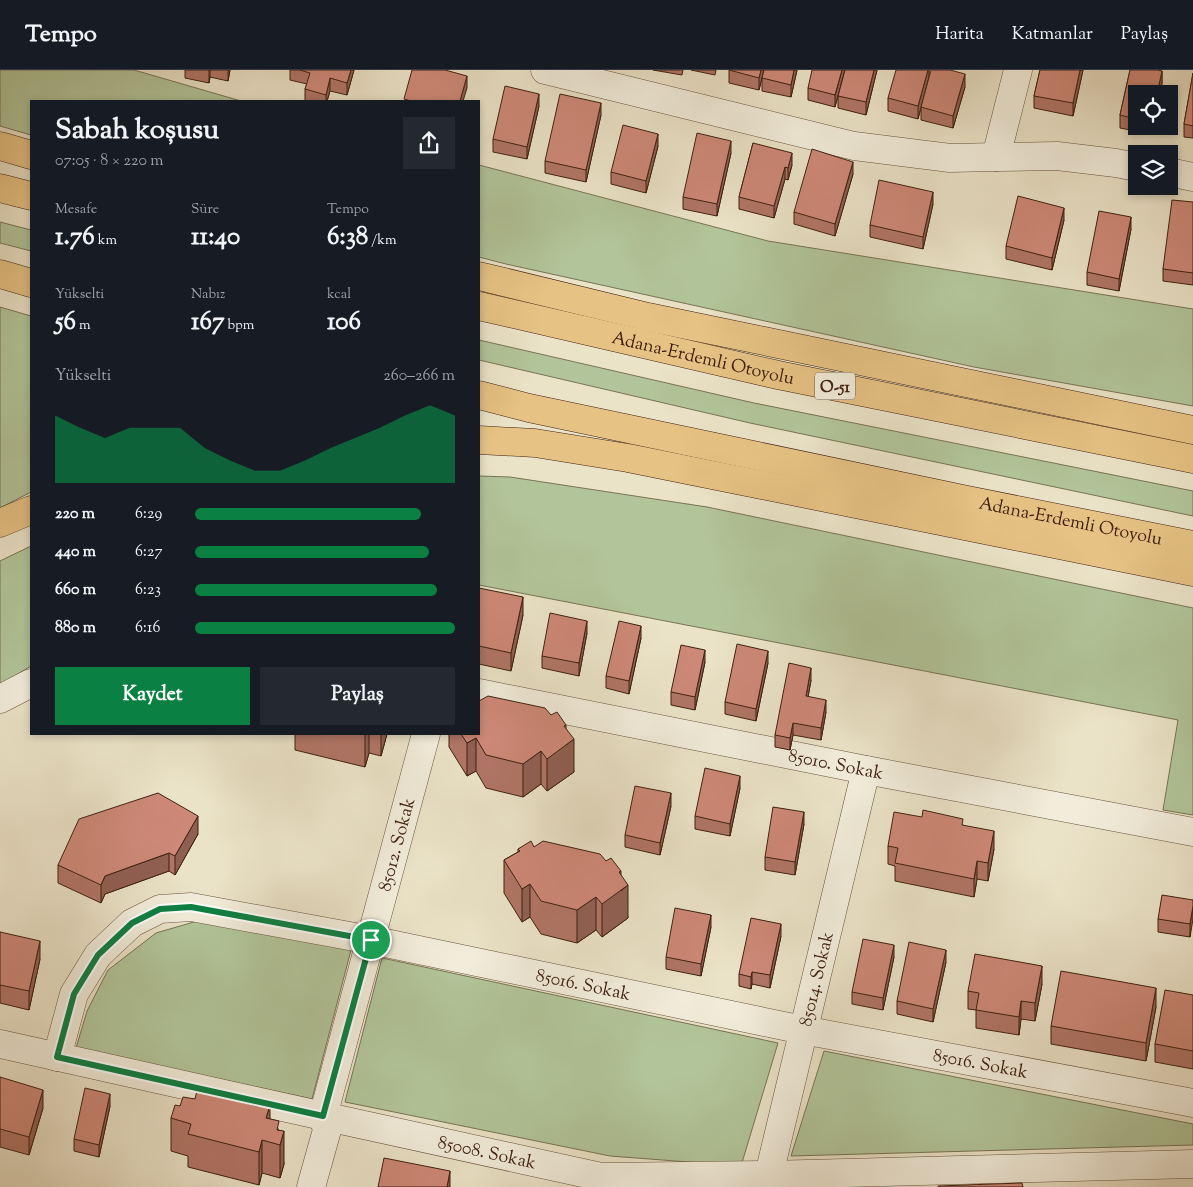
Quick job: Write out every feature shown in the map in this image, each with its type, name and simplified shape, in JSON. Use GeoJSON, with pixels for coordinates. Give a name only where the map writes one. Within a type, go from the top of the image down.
{"type":"FeatureCollection","features":[{"type":"Feature","properties":{"kind":"highway"},"geometry":{"type":"LineString","coordinates":[[0,146],[30,154]]}},
{"type":"Feature","properties":{"kind":"highway"},"geometry":{"type":"LineString","coordinates":[[0,188],[30,196]]}},
{"type":"Feature","properties":{"kind":"highway"},"geometry":{"type":"LineString","coordinates":[[0,274],[30,283]]}},
{"type":"Feature","properties":{"kind":"highway"},"geometry":{"type":"LineString","coordinates":[[480,276],[648,317],[1193,430]]}},
{"type":"Feature","properties":{"kind":"highway","name":"Adana-Erdemli Otoyolu"},"geometry":{"type":"LineString","coordinates":[[480,306],[778,375],[1193,459]]}},
{"type":"Feature","properties":{"kind":"highway","name":"Adana-Erdemli Otoyolu"},"geometry":{"type":"LineString","coordinates":[[480,395],[529,408],[966,500],[1193,545]]}},
{"type":"Feature","properties":{"kind":"highway"},"geometry":{"type":"LineString","coordinates":[[480,440],[535,443],[628,458],[1193,572]]}},
{"type":"Feature","properties":{"kind":"highway"},"geometry":{"type":"LineString","coordinates":[[0,523],[30,510]]}},
{"type":"Feature","properties":{"kind":"street"},"geometry":{"type":"LineString","coordinates":[[545,70],[854,146],[950,158],[1057,156],[1128,165]]}},
{"type":"Feature","properties":{"kind":"street"},"geometry":{"type":"LineString","coordinates":[[996,157],[1018,70]]}},
{"type":"Feature","properties":{"kind":"street"},"geometry":{"type":"LineString","coordinates":[[1178,174],[1193,177]]}},
{"type":"Feature","properties":{"kind":"street"},"geometry":{"type":"LineString","coordinates":[[0,699],[30,684]]}},
{"type":"Feature","properties":{"kind":"street","name":"85010. Sokak"},"geometry":{"type":"LineString","coordinates":[[480,693],[866,770],[1193,832]]}},
{"type":"Feature","properties":{"kind":"street","name":"85012. Sokak"},"geometry":{"type":"LineString","coordinates":[[311,1187],[327,1130],[323,1116],[426,735]]}},
{"type":"Feature","properties":{"kind":"street","name":"85014. Sokak"},"geometry":{"type":"LineString","coordinates":[[767,1181],[866,770]]}},
{"type":"Feature","properties":{"kind":"street","name":"85016. Sokak"},"geometry":{"type":"LineString","coordinates":[[57,1057],[74,994],[98,955],[132,923],[160,909],[191,907],[371,940],[803,1030],[1193,1103]]}},
{"type":"Feature","properties":{"kind":"street","name":"85008. Sokak"},"geometry":{"type":"LineString","coordinates":[[0,1044],[600,1177],[767,1181],[1193,1164]]}},
{"type":"Feature","properties":{"kind":"green space"},"geometry":{"type":"Polygon","coordinates":[[[0,70],[134,70],[238,100],[30,100],[30,135],[0,126],[0,70]]]}},
{"type":"Feature","properties":{"kind":"green space"},"geometry":{"type":"Polygon","coordinates":[[[480,165],[768,241],[1193,309],[1193,406],[974,367],[480,257],[480,165]]]}},
{"type":"Feature","properties":{"kind":"green space"},"geometry":{"type":"Polygon","coordinates":[[[0,222],[30,230],[30,251],[0,243],[0,222]]]}},
{"type":"Feature","properties":{"kind":"green space"},"geometry":{"type":"Polygon","coordinates":[[[0,307],[30,316],[30,493],[0,508],[0,307]]]}},
{"type":"Feature","properties":{"kind":"green space"},"geometry":{"type":"Polygon","coordinates":[[[480,340],[754,403],[1193,491],[1193,516],[750,423],[480,360],[480,340]]]}},
{"type":"Feature","properties":{"kind":"green space"},"geometry":{"type":"Polygon","coordinates":[[[480,476],[510,477],[707,507],[1193,608],[1193,815],[1163,810],[1178,720],[480,585],[480,476]]]}},
{"type":"Feature","properties":{"kind":"green space"},"geometry":{"type":"Polygon","coordinates":[[[30,546],[30,667],[0,685],[0,561],[30,546]]]}},
{"type":"Feature","properties":{"kind":"green space"},"geometry":{"type":"Polygon","coordinates":[[[204,919],[351,950],[312,1099],[76,1048],[87,1011],[108,970],[156,933],[204,919]]]}},
{"type":"Feature","properties":{"kind":"green space"},"geometry":{"type":"Polygon","coordinates":[[[382,958],[778,1043],[741,1166],[610,1156],[345,1102],[382,958]]]}},
{"type":"Feature","properties":{"kind":"green space"},"geometry":{"type":"Polygon","coordinates":[[[824,1051],[1193,1124],[1193,1145],[791,1156],[824,1051]]]}},
{"type":"Feature","properties":{"kind":"building"},"geometry":{"type":"Polygon","coordinates":[[[300,70],[351,70],[347,83],[330,78],[326,95],[305,89],[310,73],[300,70]]]}},
{"type":"Feature","properties":{"kind":"building"},"geometry":{"type":"Polygon","coordinates":[[[412,70],[445,70],[467,76],[460,100],[404,99],[412,70]]]}},
{"type":"Feature","properties":{"kind":"building"},"geometry":{"type":"Polygon","coordinates":[[[729,70],[761,70],[759,78],[729,70]]]}},
{"type":"Feature","properties":{"kind":"building"},"geometry":{"type":"Polygon","coordinates":[[[764,70],[794,70],[791,85],[762,78],[764,70]]]}},
{"type":"Feature","properties":{"kind":"building"},"geometry":{"type":"Polygon","coordinates":[[[812,70],[842,70],[835,95],[808,88],[812,70]]]}},
{"type":"Feature","properties":{"kind":"building"},"geometry":{"type":"Polygon","coordinates":[[[845,70],[874,70],[866,102],[838,96],[845,70]]]}},
{"type":"Feature","properties":{"kind":"building"},"geometry":{"type":"Polygon","coordinates":[[[896,70],[928,70],[918,106],[888,98],[896,70]]]}},
{"type":"Feature","properties":{"kind":"building"},"geometry":{"type":"Polygon","coordinates":[[[931,70],[950,70],[965,74],[953,116],[921,107],[931,70]]]}},
{"type":"Feature","properties":{"kind":"building"},"geometry":{"type":"Polygon","coordinates":[[[1040,70],[1080,70],[1073,103],[1034,96],[1040,70]]]}},
{"type":"Feature","properties":{"kind":"building"},"geometry":{"type":"Polygon","coordinates":[[[1130,70],[1162,71],[1159,85],[1128,85],[1128,117],[1120,115],[1130,70]]]}},
{"type":"Feature","properties":{"kind":"building"},"geometry":{"type":"Polygon","coordinates":[[[1193,73],[1193,126],[1184,124],[1193,73]]]}},
{"type":"Feature","properties":{"kind":"building"},"geometry":{"type":"Polygon","coordinates":[[[505,86],[539,94],[527,147],[493,139],[505,86]]]}},
{"type":"Feature","properties":{"kind":"building"},"geometry":{"type":"Polygon","coordinates":[[[560,94],[601,103],[586,170],[545,161],[560,94]]]}},
{"type":"Feature","properties":{"kind":"building"},"geometry":{"type":"Polygon","coordinates":[[[623,125],[658,134],[646,181],[611,172],[623,125]]]}},
{"type":"Feature","properties":{"kind":"building"},"geometry":{"type":"Polygon","coordinates":[[[697,133],[731,141],[717,204],[683,197],[697,133]]]}},
{"type":"Feature","properties":{"kind":"building"},"geometry":{"type":"Polygon","coordinates":[[[753,143],[792,153],[788,168],[785,167],[774,206],[739,197],[753,143]]]}},
{"type":"Feature","properties":{"kind":"building"},"geometry":{"type":"Polygon","coordinates":[[[812,149],[853,162],[835,224],[794,212],[812,149]]]}},
{"type":"Feature","properties":{"kind":"building"},"geometry":{"type":"Polygon","coordinates":[[[879,180],[933,192],[923,237],[870,225],[879,180]]]}},
{"type":"Feature","properties":{"kind":"building"},"geometry":{"type":"Polygon","coordinates":[[[1018,196],[1064,208],[1052,258],[1006,246],[1018,196]]]}},
{"type":"Feature","properties":{"kind":"building"},"geometry":{"type":"Polygon","coordinates":[[[1172,200],[1193,202],[1193,273],[1163,269],[1172,200]]]}},
{"type":"Feature","properties":{"kind":"building"},"geometry":{"type":"Polygon","coordinates":[[[1099,211],[1131,217],[1119,279],[1087,272],[1099,211]]]}},
{"type":"Feature","properties":{"kind":"building"},"geometry":{"type":"Polygon","coordinates":[[[480,588],[523,597],[511,653],[480,646],[480,588]]]}},
{"type":"Feature","properties":{"kind":"building"},"geometry":{"type":"Polygon","coordinates":[[[550,613],[587,621],[579,663],[542,656],[550,613]]]}},
{"type":"Feature","properties":{"kind":"building"},"geometry":{"type":"Polygon","coordinates":[[[619,621],[641,626],[629,681],[606,676],[619,621]]]}},
{"type":"Feature","properties":{"kind":"building"},"geometry":{"type":"Polygon","coordinates":[[[737,644],[768,651],[756,709],[725,702],[737,644]]]}},
{"type":"Feature","properties":{"kind":"building"},"geometry":{"type":"Polygon","coordinates":[[[681,645],[705,650],[695,697],[671,692],[681,645]]]}},
{"type":"Feature","properties":{"kind":"building"},"geometry":{"type":"Polygon","coordinates":[[[789,663],[811,668],[806,696],[826,700],[821,728],[793,723],[790,738],[775,735],[789,663]]]}},
{"type":"Feature","properties":{"kind":"building"},"geometry":{"type":"Polygon","coordinates":[[[488,696],[545,708],[551,715],[557,712],[566,725],[564,726],[574,739],[547,759],[541,751],[523,764],[486,755],[476,738],[467,743],[462,735],[480,735],[480,700],[488,696]]]}},
{"type":"Feature","properties":{"kind":"building"},"geometry":{"type":"Polygon","coordinates":[[[705,768],[740,776],[730,824],[695,816],[705,768]]]}},
{"type":"Feature","properties":{"kind":"building"},"geometry":{"type":"Polygon","coordinates":[[[635,786],[671,793],[660,843],[625,835],[635,786]]]}},
{"type":"Feature","properties":{"kind":"building"},"geometry":{"type":"Polygon","coordinates":[[[158,793],[198,816],[175,856],[169,853],[105,876],[101,885],[58,865],[79,819],[158,793]]]}},
{"type":"Feature","properties":{"kind":"building"},"geometry":{"type":"Polygon","coordinates":[[[773,807],[804,812],[795,862],[765,857],[773,807]]]}},
{"type":"Feature","properties":{"kind":"building"},"geometry":{"type":"Polygon","coordinates":[[[923,810],[963,819],[962,825],[994,831],[988,863],[977,861],[974,879],[895,863],[898,848],[888,846],[894,812],[922,817],[923,810]]]}},
{"type":"Feature","properties":{"kind":"building"},"geometry":{"type":"Polygon","coordinates":[[[531,841],[534,847],[543,841],[600,854],[606,861],[611,858],[621,871],[619,872],[628,885],[602,904],[596,897],[577,910],[541,901],[530,884],[522,889],[504,860],[520,851],[518,849],[531,841]]]}},
{"type":"Feature","properties":{"kind":"building"},"geometry":{"type":"Polygon","coordinates":[[[1162,895],[1193,900],[1190,924],[1158,919],[1162,895]]]}},
{"type":"Feature","properties":{"kind":"building"},"geometry":{"type":"Polygon","coordinates":[[[675,908],[711,915],[701,964],[666,957],[675,908]]]}},
{"type":"Feature","properties":{"kind":"building"},"geometry":{"type":"Polygon","coordinates":[[[751,918],[781,924],[770,975],[752,972],[751,977],[739,974],[751,918]]]}},
{"type":"Feature","properties":{"kind":"building"},"geometry":{"type":"Polygon","coordinates":[[[0,932],[40,941],[29,991],[0,985],[0,932]]]}},
{"type":"Feature","properties":{"kind":"building"},"geometry":{"type":"Polygon","coordinates":[[[863,939],[894,945],[883,998],[852,992],[863,939]]]}},
{"type":"Feature","properties":{"kind":"building"},"geometry":{"type":"Polygon","coordinates":[[[909,942],[946,950],[933,1009],[897,1001],[909,942]]]}},
{"type":"Feature","properties":{"kind":"building"},"geometry":{"type":"Polygon","coordinates":[[[975,954],[1042,966],[1035,1003],[1021,1001],[1019,1017],[976,1010],[979,993],[968,991],[975,954]]]}},
{"type":"Feature","properties":{"kind":"building"},"geometry":{"type":"Polygon","coordinates":[[[1061,971],[1156,988],[1146,1043],[1051,1026],[1061,971]]]}},
{"type":"Feature","properties":{"kind":"building"},"geometry":{"type":"Polygon","coordinates":[[[1165,990],[1193,995],[1193,1051],[1155,1044],[1165,990]]]}},
{"type":"Feature","properties":{"kind":"building"},"geometry":{"type":"Polygon","coordinates":[[[0,1077],[43,1090],[29,1137],[0,1129],[0,1077]]]}},
{"type":"Feature","properties":{"kind":"building"},"geometry":{"type":"Polygon","coordinates":[[[198,1086],[210,1088],[208,1094],[257,1106],[258,1102],[270,1105],[266,1118],[279,1121],[277,1130],[284,1131],[280,1145],[262,1140],[259,1152],[188,1134],[191,1124],[171,1118],[175,1105],[180,1106],[183,1097],[195,1099],[198,1086]]]}},
{"type":"Feature","properties":{"kind":"building"},"geometry":{"type":"Polygon","coordinates":[[[85,1088],[110,1094],[99,1145],[74,1139],[85,1088]]]}},
{"type":"Feature","properties":{"kind":"building"},"geometry":{"type":"Polygon","coordinates":[[[384,1158],[450,1171],[447,1187],[378,1187],[384,1158]]]}},
{"type":"Feature","properties":{"kind":"building"},"geometry":{"type":"Polygon","coordinates":[[[1022,1183],[1023,1187],[938,1187],[938,1186],[1022,1183]]]}},
{"type":"Feature","properties":{"kind":"route"},"geometry":{"type":"LineString","coordinates":[[191,907],[371,940],[323,1116],[57,1057],[74,994],[98,955],[132,923],[160,909],[191,907]]}}]}
